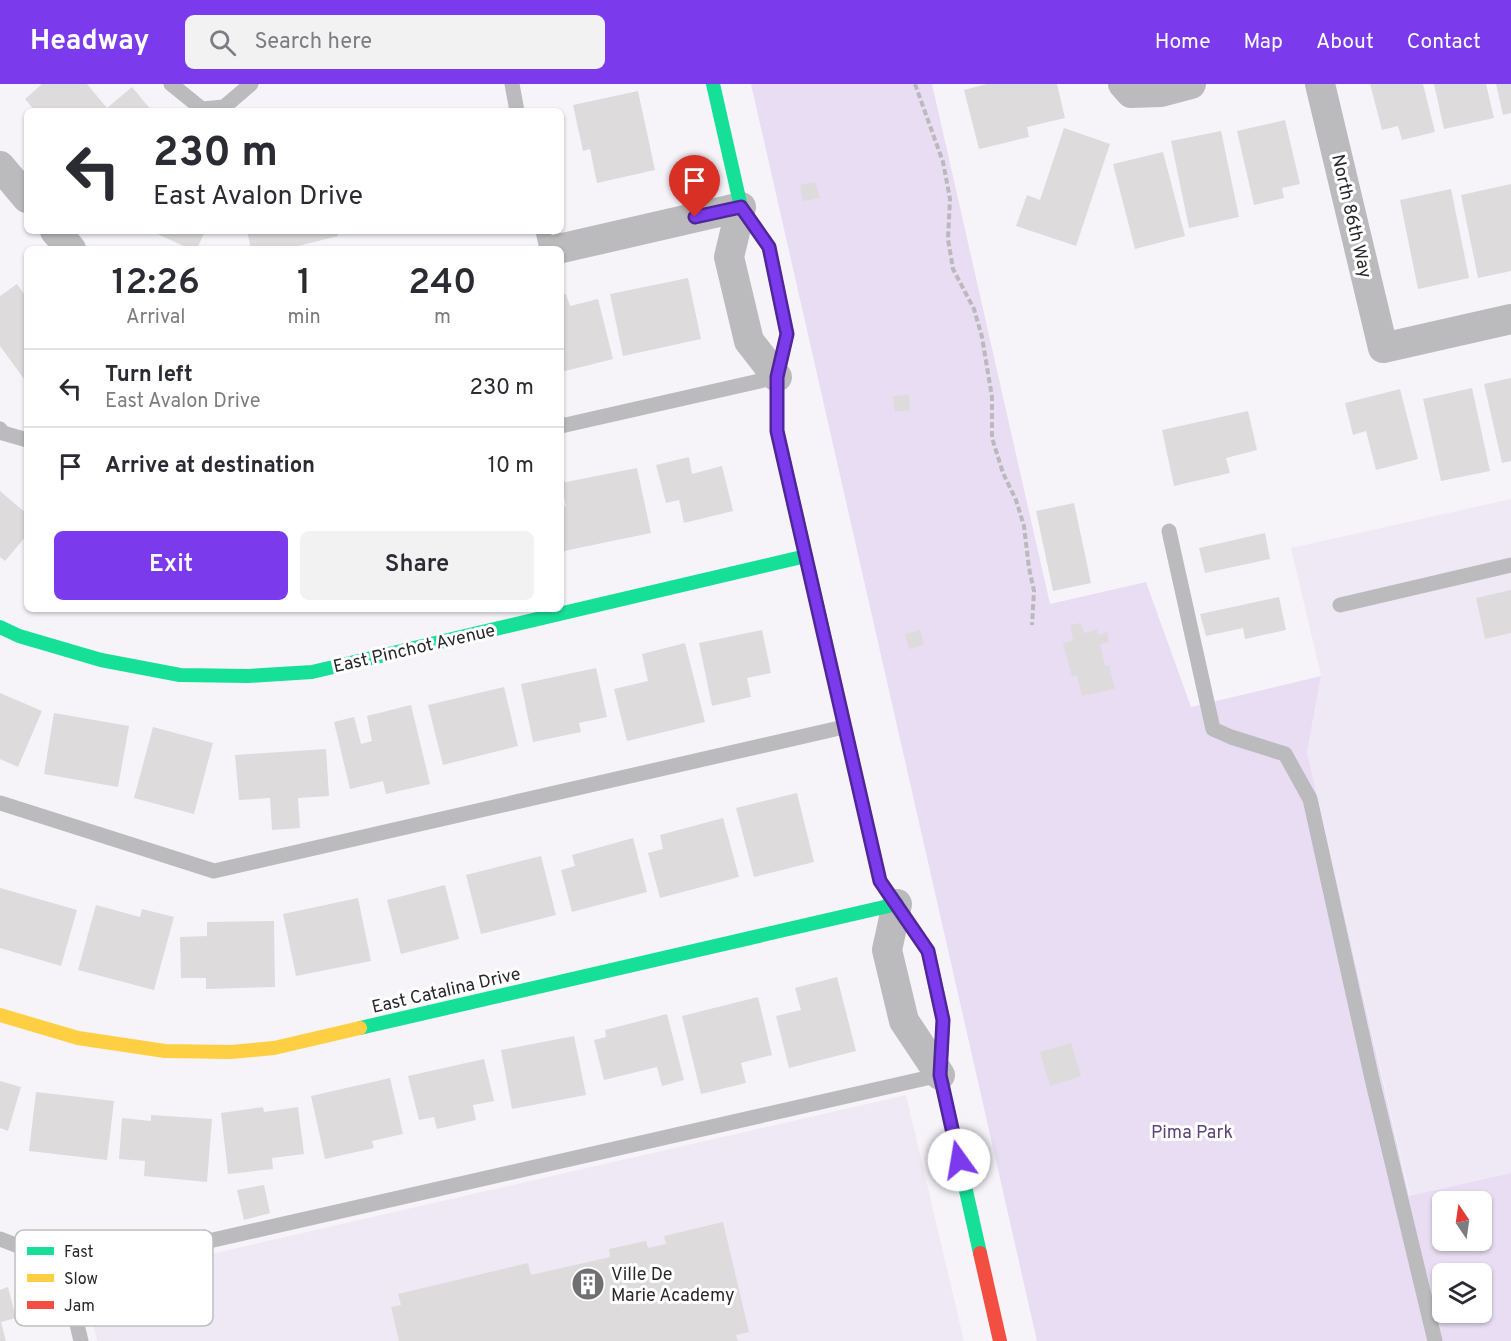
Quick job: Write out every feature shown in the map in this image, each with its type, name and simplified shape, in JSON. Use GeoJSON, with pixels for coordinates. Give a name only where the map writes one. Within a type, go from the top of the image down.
{"type":"FeatureCollection","features":[{"type":"Feature","properties":{"kind":"street"},"geometry":{"type":"LineString","coordinates":[[712,84],[741,207],[769,247],[787,334],[777,377],[777,431],[880,881],[928,951],[943,1020],[940,1075],[1000,1341]]}},
{"type":"Feature","properties":{"kind":"street"},"geometry":{"type":"LineString","coordinates":[[1127,89],[1161,92],[1191,84]]}},
{"type":"Feature","properties":{"kind":"street","name":"North 86th Way"},"geometry":{"type":"LineString","coordinates":[[1320,84],[1383,348],[1511,319]]}},
{"type":"Feature","properties":{"kind":"street"},"geometry":{"type":"LineString","coordinates":[[0,166],[24,194]]}},
{"type":"Feature","properties":{"kind":"street"},"geometry":{"type":"LineString","coordinates":[[564,248],[741,207]]}},
{"type":"Feature","properties":{"kind":"street"},"geometry":{"type":"LineString","coordinates":[[741,207],[729,257],[748,341],[777,377]]}},
{"type":"Feature","properties":{"kind":"street"},"geometry":{"type":"LineString","coordinates":[[58,234],[68,246]]}},
{"type":"Feature","properties":{"kind":"street","name":"East Pinchot Avenue"},"geometry":{"type":"LineString","coordinates":[[0,627],[19,636],[100,660],[180,675],[248,676],[312,672],[806,556]]}},
{"type":"Feature","properties":{"kind":"street"},"geometry":{"type":"LineString","coordinates":[[897,904],[887,950],[904,1021],[940,1075]]}},
{"type":"Feature","properties":{"kind":"street","name":"East Catalina Drive"},"geometry":{"type":"LineString","coordinates":[[0,1015],[78,1038],[165,1051],[231,1052],[274,1048],[897,904]]}},
{"type":"Feature","properties":{"kind":"lane"},"geometry":{"type":"LineString","coordinates":[[171,84],[201,108]]}},
{"type":"Feature","properties":{"kind":"lane"},"geometry":{"type":"LineString","coordinates":[[213,108],[224,107],[251,84]]}},
{"type":"Feature","properties":{"kind":"lane"},"geometry":{"type":"LineString","coordinates":[[512,84],[517,108]]}},
{"type":"Feature","properties":{"kind":"lane"},"geometry":{"type":"LineString","coordinates":[[564,425],[777,377]]}},
{"type":"Feature","properties":{"kind":"lane"},"geometry":{"type":"LineString","coordinates":[[0,429],[3,433],[24,439]]}},
{"type":"Feature","properties":{"kind":"lane"},"geometry":{"type":"LineString","coordinates":[[1169,531],[1213,729],[1285,754],[1310,799],[1370,1068],[1435,1341]]}},
{"type":"Feature","properties":{"kind":"lane"},"geometry":{"type":"LineString","coordinates":[[1340,605],[1511,565]]}},
{"type":"Feature","properties":{"kind":"lane"},"geometry":{"type":"LineString","coordinates":[[0,803],[213,871],[844,727]]}},
{"type":"Feature","properties":{"kind":"lane"},"geometry":{"type":"LineString","coordinates":[[213,1240],[940,1075]]}},
{"type":"Feature","properties":{"kind":"lane"},"geometry":{"type":"LineString","coordinates":[[0,1239],[15,1245]]}},
{"type":"Feature","properties":{"kind":"lane"},"geometry":{"type":"LineString","coordinates":[[77,1326],[81,1341]]}},
{"type":"Feature","properties":{"kind":"path"},"geometry":{"type":"LineString","coordinates":[[915,84],[943,162],[950,199],[948,239],[953,269],[974,309],[982,337],[992,397],[992,438],[1024,526],[1034,591],[1032,625]]}},
{"type":"Feature","properties":{"kind":"shaded area"},"geometry":{"type":"Polygon","coordinates":[[[1511,499],[1511,1173],[1410,1196],[1307,752],[1321,676],[1291,548],[1511,499]]]}},
{"type":"Feature","properties":{"kind":"shaded area"},"geometry":{"type":"Polygon","coordinates":[[[906,1095],[964,1341],[97,1341],[94,1326],[213,1326],[213,1253],[906,1095]]]}},
{"type":"Feature","properties":{"kind":"green space","name":"Pima Park"},"geometry":{"type":"Polygon","coordinates":[[[751,84],[932,84],[1050,604],[1146,582],[1191,707],[1321,676],[1307,752],[1409,1196],[1511,1173],[1511,1341],[1037,1341],[751,84]]]}},
{"type":"Feature","properties":{"kind":"building"},"geometry":{"type":"Polygon","coordinates":[[[42,84],[87,84],[107,108],[32,108],[25,99],[42,84]]]}},
{"type":"Feature","properties":{"kind":"building"},"geometry":{"type":"Polygon","coordinates":[[[987,84],[1057,84],[1065,118],[1027,127],[1029,137],[979,149],[964,90],[987,84]]]}},
{"type":"Feature","properties":{"kind":"building"},"geometry":{"type":"Polygon","coordinates":[[[1370,84],[1423,84],[1435,132],[1402,140],[1398,126],[1382,130],[1370,84]]]}},
{"type":"Feature","properties":{"kind":"building"},"geometry":{"type":"Polygon","coordinates":[[[1434,84],[1486,84],[1494,118],[1444,129],[1434,84]]]}},
{"type":"Feature","properties":{"kind":"building"},"geometry":{"type":"Polygon","coordinates":[[[1496,84],[1511,84],[1511,113],[1503,115],[1496,84]]]}},
{"type":"Feature","properties":{"kind":"building"},"geometry":{"type":"Polygon","coordinates":[[[132,87],[150,108],[107,108],[132,87]]]}},
{"type":"Feature","properties":{"kind":"building"},"geometry":{"type":"Polygon","coordinates":[[[638,91],[655,170],[597,183],[590,149],[583,151],[573,105],[638,91]]]}},
{"type":"Feature","properties":{"kind":"building"},"geometry":{"type":"Polygon","coordinates":[[[1285,120],[1300,184],[1282,188],[1284,198],[1254,205],[1237,131],[1285,120]]]}},
{"type":"Feature","properties":{"kind":"building"},"geometry":{"type":"Polygon","coordinates":[[[1064,128],[1110,144],[1076,246],[1016,226],[1027,195],[1040,200],[1064,128]]]}},
{"type":"Feature","properties":{"kind":"building"},"geometry":{"type":"Polygon","coordinates":[[[1221,131],[1239,217],[1189,228],[1171,141],[1221,131]]]}},
{"type":"Feature","properties":{"kind":"building"},"geometry":{"type":"Polygon","coordinates":[[[1163,152],[1185,236],[1135,249],[1113,164],[1163,152]]]}},
{"type":"Feature","properties":{"kind":"building"},"geometry":{"type":"Polygon","coordinates":[[[815,182],[820,198],[803,201],[800,185],[815,182]]]}},
{"type":"Feature","properties":{"kind":"building"},"geometry":{"type":"Polygon","coordinates":[[[1511,184],[1511,271],[1478,278],[1461,195],[1511,184]]]}},
{"type":"Feature","properties":{"kind":"building"},"geometry":{"type":"Polygon","coordinates":[[[1451,189],[1469,278],[1418,289],[1400,200],[1451,189]]]}},
{"type":"Feature","properties":{"kind":"building"},"geometry":{"type":"Polygon","coordinates":[[[158,234],[204,234],[198,246],[184,246],[158,234]]]}},
{"type":"Feature","properties":{"kind":"building"},"geometry":{"type":"Polygon","coordinates":[[[248,234],[338,234],[338,236],[298,246],[250,246],[248,234]]]}},
{"type":"Feature","properties":{"kind":"building"},"geometry":{"type":"Polygon","coordinates":[[[688,278],[701,339],[623,356],[610,294],[688,278]]]}},
{"type":"Feature","properties":{"kind":"building"},"geometry":{"type":"Polygon","coordinates":[[[17,284],[24,294],[24,379],[0,346],[0,296],[17,284]]]}},
{"type":"Feature","properties":{"kind":"building"},"geometry":{"type":"Polygon","coordinates":[[[566,294],[570,306],[598,299],[613,359],[564,371],[564,295],[566,294]]]}},
{"type":"Feature","properties":{"kind":"building"},"geometry":{"type":"Polygon","coordinates":[[[1511,378],[1511,461],[1502,463],[1484,384],[1511,378]]]}},
{"type":"Feature","properties":{"kind":"building"},"geometry":{"type":"Polygon","coordinates":[[[1472,388],[1490,471],[1441,481],[1423,399],[1472,388]]]}},
{"type":"Feature","properties":{"kind":"building"},"geometry":{"type":"Polygon","coordinates":[[[1400,389],[1418,459],[1376,470],[1366,431],[1353,435],[1345,403],[1400,389]]]}},
{"type":"Feature","properties":{"kind":"building"},"geometry":{"type":"Polygon","coordinates":[[[909,395],[910,410],[895,412],[893,396],[909,395]]]}},
{"type":"Feature","properties":{"kind":"building"},"geometry":{"type":"Polygon","coordinates":[[[1248,411],[1257,450],[1226,458],[1230,473],[1174,486],[1162,430],[1248,411]]]}},
{"type":"Feature","properties":{"kind":"building"},"geometry":{"type":"Polygon","coordinates":[[[689,457],[692,474],[722,466],[733,511],[684,523],[679,500],[666,503],[656,465],[689,457]]]}},
{"type":"Feature","properties":{"kind":"building"},"geometry":{"type":"Polygon","coordinates":[[[637,468],[651,533],[564,551],[564,506],[566,506],[564,482],[637,468]]]}},
{"type":"Feature","properties":{"kind":"building"},"geometry":{"type":"Polygon","coordinates":[[[0,491],[24,511],[24,539],[5,561],[0,557],[0,491]]]}},
{"type":"Feature","properties":{"kind":"building"},"geometry":{"type":"Polygon","coordinates":[[[1074,503],[1091,583],[1053,591],[1036,511],[1074,503]]]}},
{"type":"Feature","properties":{"kind":"building"},"geometry":{"type":"Polygon","coordinates":[[[1265,533],[1270,559],[1205,573],[1199,548],[1265,533]]]}},
{"type":"Feature","properties":{"kind":"building"},"geometry":{"type":"Polygon","coordinates":[[[1511,590],[1511,633],[1485,639],[1476,598],[1511,590]]]}},
{"type":"Feature","properties":{"kind":"building"},"geometry":{"type":"Polygon","coordinates":[[[1279,597],[1286,630],[1245,639],[1243,628],[1206,636],[1200,614],[1279,597]]]}},
{"type":"Feature","properties":{"kind":"building"},"geometry":{"type":"Polygon","coordinates":[[[1081,623],[1084,633],[1097,630],[1098,635],[1107,632],[1109,642],[1100,644],[1105,666],[1109,665],[1115,689],[1082,696],[1077,675],[1072,677],[1063,643],[1073,640],[1070,625],[1081,623]]]}},
{"type":"Feature","properties":{"kind":"building"},"geometry":{"type":"Polygon","coordinates":[[[762,630],[771,673],[747,678],[751,697],[712,706],[699,643],[762,630]]]}},
{"type":"Feature","properties":{"kind":"building"},"geometry":{"type":"Polygon","coordinates":[[[920,630],[924,645],[909,649],[905,634],[920,630]]]}},
{"type":"Feature","properties":{"kind":"building"},"geometry":{"type":"Polygon","coordinates":[[[685,643],[705,722],[627,741],[614,689],[648,681],[642,654],[685,643]]]}},
{"type":"Feature","properties":{"kind":"building"},"geometry":{"type":"Polygon","coordinates":[[[596,668],[607,717],[579,723],[581,732],[533,742],[521,684],[596,668]]]}},
{"type":"Feature","properties":{"kind":"building"},"geometry":{"type":"Polygon","coordinates":[[[504,687],[518,746],[443,765],[428,705],[504,687]]]}},
{"type":"Feature","properties":{"kind":"building"},"geometry":{"type":"Polygon","coordinates":[[[0,693],[42,711],[18,767],[0,759],[0,693]]]}},
{"type":"Feature","properties":{"kind":"building"},"geometry":{"type":"Polygon","coordinates":[[[411,705],[430,784],[386,794],[383,781],[350,789],[334,722],[354,717],[361,744],[372,741],[367,716],[411,705]]]}},
{"type":"Feature","properties":{"kind":"building"},"geometry":{"type":"Polygon","coordinates":[[[54,713],[129,726],[118,787],[44,774],[54,713]]]}},
{"type":"Feature","properties":{"kind":"building"},"geometry":{"type":"Polygon","coordinates":[[[153,727],[213,743],[194,814],[134,798],[153,727]]]}},
{"type":"Feature","properties":{"kind":"building"},"geometry":{"type":"Polygon","coordinates":[[[326,749],[329,796],[298,798],[300,828],[272,830],[270,798],[239,800],[235,755],[326,749]]]}},
{"type":"Feature","properties":{"kind":"building"},"geometry":{"type":"Polygon","coordinates":[[[797,793],[814,862],[754,877],[736,808],[797,793]]]}},
{"type":"Feature","properties":{"kind":"building"},"geometry":{"type":"Polygon","coordinates":[[[723,818],[739,877],[660,898],[648,853],[663,849],[660,835],[723,818]]]}},
{"type":"Feature","properties":{"kind":"building"},"geometry":{"type":"Polygon","coordinates":[[[633,838],[647,892],[572,912],[561,870],[575,866],[572,855],[633,838]]]}},
{"type":"Feature","properties":{"kind":"building"},"geometry":{"type":"Polygon","coordinates":[[[541,856],[556,915],[481,934],[466,875],[541,856]]]}},
{"type":"Feature","properties":{"kind":"building"},"geometry":{"type":"Polygon","coordinates":[[[445,885],[459,939],[401,954],[387,900],[445,885]]]}},
{"type":"Feature","properties":{"kind":"building"},"geometry":{"type":"Polygon","coordinates":[[[0,888],[77,910],[61,966],[0,948],[0,888]]]}},
{"type":"Feature","properties":{"kind":"building"},"geometry":{"type":"Polygon","coordinates":[[[358,898],[371,961],[296,976],[283,914],[358,898]]]}},
{"type":"Feature","properties":{"kind":"building"},"geometry":{"type":"Polygon","coordinates":[[[96,905],[140,917],[142,909],[174,917],[154,990],[78,970],[96,905]]]}},
{"type":"Feature","properties":{"kind":"building"},"geometry":{"type":"Polygon","coordinates":[[[274,921],[275,987],[206,989],[206,978],[181,978],[180,937],[207,936],[207,922],[274,921]]]}},
{"type":"Feature","properties":{"kind":"building"},"geometry":{"type":"Polygon","coordinates":[[[837,977],[856,1051],[789,1068],[776,1016],[801,1010],[795,988],[837,977]]]}},
{"type":"Feature","properties":{"kind":"building"},"geometry":{"type":"Polygon","coordinates":[[[758,997],[772,1055],[741,1063],[746,1083],[701,1094],[682,1016],[758,997]]]}},
{"type":"Feature","properties":{"kind":"building"},"geometry":{"type":"Polygon","coordinates":[[[667,1014],[684,1080],[662,1086],[657,1067],[604,1080],[594,1040],[606,1037],[605,1030],[667,1014]]]}},
{"type":"Feature","properties":{"kind":"building"},"geometry":{"type":"Polygon","coordinates":[[[574,1036],[586,1095],[512,1109],[501,1050],[574,1036]]]}},
{"type":"Feature","properties":{"kind":"building"},"geometry":{"type":"Polygon","coordinates":[[[1071,1043],[1081,1076],[1050,1086],[1040,1052],[1071,1043]]]}},
{"type":"Feature","properties":{"kind":"building"},"geometry":{"type":"Polygon","coordinates":[[[484,1059],[494,1101],[473,1105],[476,1120],[437,1129],[434,1117],[419,1120],[408,1076],[484,1059]]]}},
{"type":"Feature","properties":{"kind":"building"},"geometry":{"type":"Polygon","coordinates":[[[390,1078],[403,1134],[372,1141],[374,1148],[325,1159],[311,1096],[390,1078]]]}},
{"type":"Feature","properties":{"kind":"building"},"geometry":{"type":"Polygon","coordinates":[[[0,1081],[21,1087],[8,1131],[0,1128],[0,1081]]]}},
{"type":"Feature","properties":{"kind":"building"},"geometry":{"type":"Polygon","coordinates":[[[36,1092],[114,1101],[107,1160],[29,1151],[36,1092]]]}},
{"type":"Feature","properties":{"kind":"building"},"geometry":{"type":"Polygon","coordinates":[[[263,1107],[264,1112],[298,1107],[304,1154],[272,1158],[273,1169],[228,1174],[221,1113],[263,1107]]]}},
{"type":"Feature","properties":{"kind":"building"},"geometry":{"type":"Polygon","coordinates":[[[151,1115],[212,1119],[207,1182],[144,1176],[145,1161],[119,1159],[122,1118],[151,1121],[151,1115]]]}},
{"type":"Feature","properties":{"kind":"building"},"geometry":{"type":"Polygon","coordinates":[[[264,1185],[270,1213],[244,1220],[237,1190],[264,1185]]]}},
{"type":"Feature","properties":{"kind":"building","name":"Ville De Marie Academy"},"geometry":{"type":"Polygon","coordinates":[[[723,1222],[749,1332],[736,1335],[738,1341],[399,1341],[391,1307],[401,1305],[398,1294],[528,1263],[531,1275],[610,1257],[609,1249],[646,1241],[648,1248],[666,1244],[664,1236],[723,1222]]]}},
{"type":"Feature","properties":{"kind":"building"},"geometry":{"type":"Polygon","coordinates":[[[8,1287],[15,1314],[15,1318],[1,1322],[6,1341],[0,1341],[0,1290],[8,1287]]]}},
{"type":"Feature","properties":{"kind":"traffic: fast"},"geometry":{"type":"LineString","coordinates":[[713,84],[741,207],[769,247],[787,334],[777,377],[777,431],[826,644]]}},
{"type":"Feature","properties":{"kind":"traffic: fast"},"geometry":{"type":"LineString","coordinates":[[0,627],[19,636],[101,660],[180,675],[248,676],[312,672],[806,556]]}},
{"type":"Feature","properties":{"kind":"traffic: fast"},"geometry":{"type":"LineString","coordinates":[[887,892],[928,951],[943,1020],[940,1075],[980,1253]]}},
{"type":"Feature","properties":{"kind":"traffic: fast"},"geometry":{"type":"LineString","coordinates":[[360,1028],[897,904]]}},
{"type":"Feature","properties":{"kind":"traffic: slow"},"geometry":{"type":"LineString","coordinates":[[826,644],[880,881],[887,892]]}},
{"type":"Feature","properties":{"kind":"traffic: slow"},"geometry":{"type":"LineString","coordinates":[[0,1015],[78,1038],[165,1051],[231,1052],[274,1048],[360,1028]]}},
{"type":"Feature","properties":{"kind":"traffic: jam"},"geometry":{"type":"LineString","coordinates":[[980,1253],[1000,1341]]}},
{"type":"Feature","properties":{"kind":"place","name":"Ville De Marie Academy"},"geometry":{"type":"Point","coordinates":[588,1284]}},
{"type":"Feature","properties":{"kind":"route"},"geometry":{"type":"LineString","coordinates":[[695,217],[741,207],[769,247],[787,334],[777,377],[777,431],[880,881],[928,951],[943,1020],[940,1075],[959,1160]]}}]}
